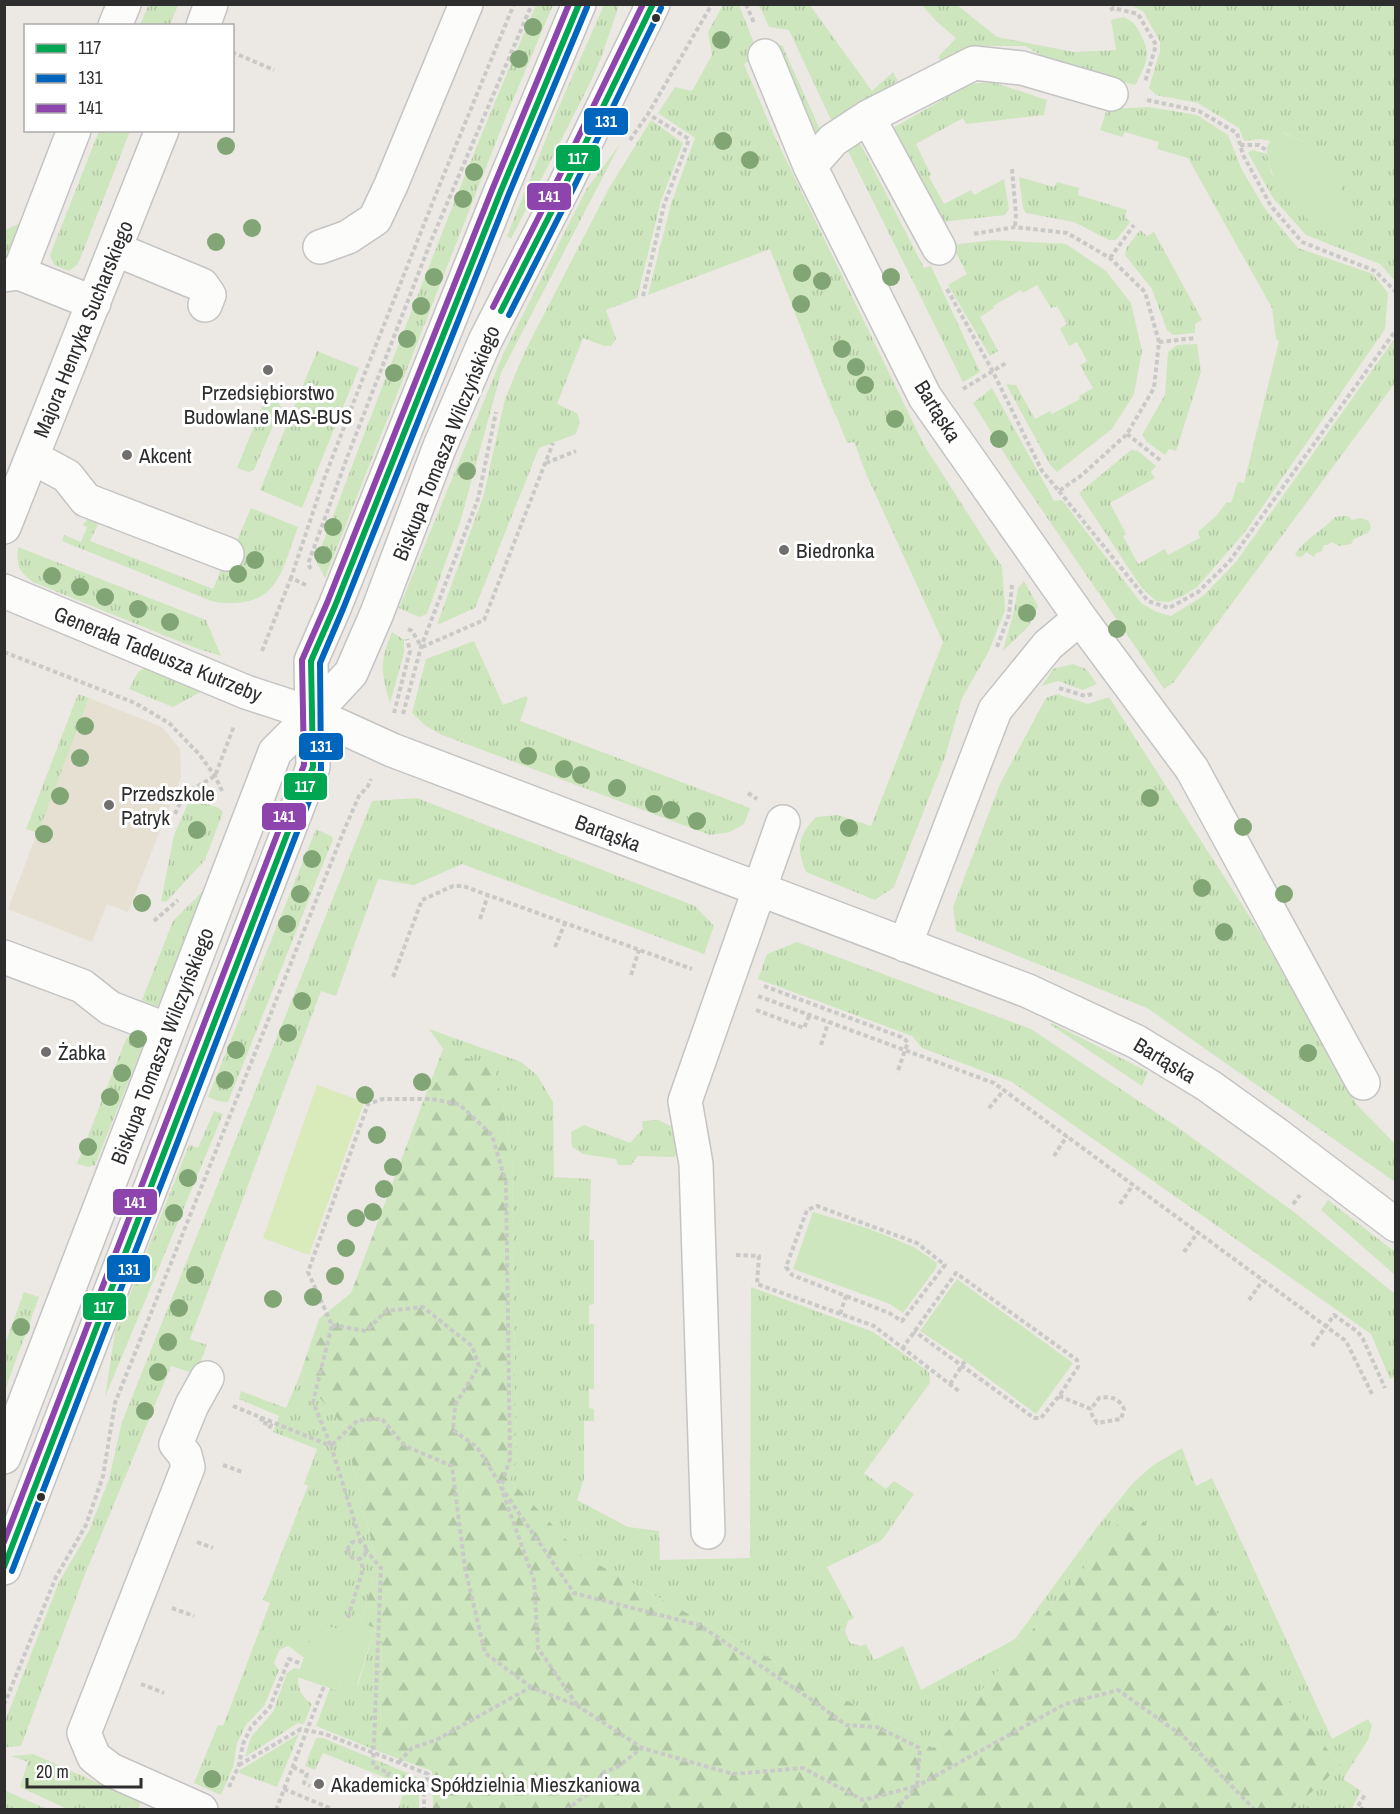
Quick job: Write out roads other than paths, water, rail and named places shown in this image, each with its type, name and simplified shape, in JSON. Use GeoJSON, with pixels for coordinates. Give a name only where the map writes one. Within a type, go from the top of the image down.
{"type":"FeatureCollection","features":[{"type":"Feature","properties":{"kind":"street"},"geometry":{"type":"LineString","coordinates":[[116,24],[124,4]]}},
{"type":"Feature","properties":{"kind":"street"},"geometry":{"type":"LineString","coordinates":[[204,24],[211,4]]}},
{"type":"Feature","properties":{"kind":"street"},"geometry":{"type":"LineString","coordinates":[[320,247],[348,237],[375,219],[466,4]]}},
{"type":"Feature","properties":{"kind":"street","name":"Biskupa Tomasza Wilczyńskiego"},"geometry":{"type":"LineString","coordinates":[[4,1568],[313,767],[311,661],[579,4]]}},
{"type":"Feature","properties":{"kind":"street","name":"Biskupa Tomasza Wilczyńskiego"},"geometry":{"type":"LineString","coordinates":[[4,1457],[275,752],[351,673],[377,613],[440,446],[485,341],[566,183],[653,4]]}},
{"type":"Feature","properties":{"kind":"street","name":"Bartąska"},"geometry":{"type":"LineString","coordinates":[[765,56],[810,166],[926,397],[1080,618],[1192,769],[1363,1083]]}},
{"type":"Feature","properties":{"kind":"street"},"geometry":{"type":"LineString","coordinates":[[810,166],[833,140],[868,117],[974,63],[1022,68],[1123,95]]}},
{"type":"Feature","properties":{"kind":"street"},"geometry":{"type":"LineString","coordinates":[[868,117],[937,244]]}},
{"type":"Feature","properties":{"kind":"street"},"geometry":{"type":"LineString","coordinates":[[73,132],[12,274],[94,303]]}},
{"type":"Feature","properties":{"kind":"street","name":"Majora Henryka Sucharskiego"},"geometry":{"type":"LineString","coordinates":[[4,527],[161,132]]}},
{"type":"Feature","properties":{"kind":"street"},"geometry":{"type":"LineString","coordinates":[[115,249],[202,285],[209,295],[205,305]]}},
{"type":"Feature","properties":{"kind":"street"},"geometry":{"type":"LineString","coordinates":[[32,457],[67,476],[86,500],[226,554]]}},
{"type":"Feature","properties":{"kind":"street","name":"Generała Tadeusza Kutrzeby"},"geometry":{"type":"LineString","coordinates":[[4,591],[246,692],[313,714]]}},
{"type":"Feature","properties":{"kind":"street"},"geometry":{"type":"LineString","coordinates":[[905,945],[995,710],[1048,645],[1080,618]]}},
{"type":"Feature","properties":{"kind":"street","name":"Bartąska"},"geometry":{"type":"LineString","coordinates":[[313,714],[392,750],[1028,991],[1137,1042],[1209,1086],[1276,1134],[1395,1226]]}},
{"type":"Feature","properties":{"kind":"street"},"geometry":{"type":"LineString","coordinates":[[708,1532],[696,1164],[685,1101],[783,822]]}},
{"type":"Feature","properties":{"kind":"street"},"geometry":{"type":"LineString","coordinates":[[4,957],[82,986],[110,1008],[168,1030]]}},
{"type":"Feature","properties":{"kind":"street"},"geometry":{"type":"LineString","coordinates":[[201,1809],[111,1770],[94,1757],[84,1733],[188,1467],[185,1455],[176,1444],[192,1405],[207,1378]]}},
{"type":"Feature","properties":{"kind":"place","name":"Przedsiębiorstwo Budowlane MAS-BUS"},"geometry":{"type":"Point","coordinates":[268,370]}},
{"type":"Feature","properties":{"kind":"place","name":"Akcent"},"geometry":{"type":"Point","coordinates":[127,455]}},
{"type":"Feature","properties":{"kind":"place","name":"Biedronka"},"geometry":{"type":"Point","coordinates":[784,550]}},
{"type":"Feature","properties":{"kind":"place","name":"Przedszkole Patryk"},"geometry":{"type":"Point","coordinates":[109,805]}},
{"type":"Feature","properties":{"kind":"place","name":"Żabka"},"geometry":{"type":"Point","coordinates":[46,1052]}},
{"type":"Feature","properties":{"kind":"place","name":"Akademicka Spółdzielnia Mieszkaniowa"},"geometry":{"type":"Point","coordinates":[319,1784]}}]}
